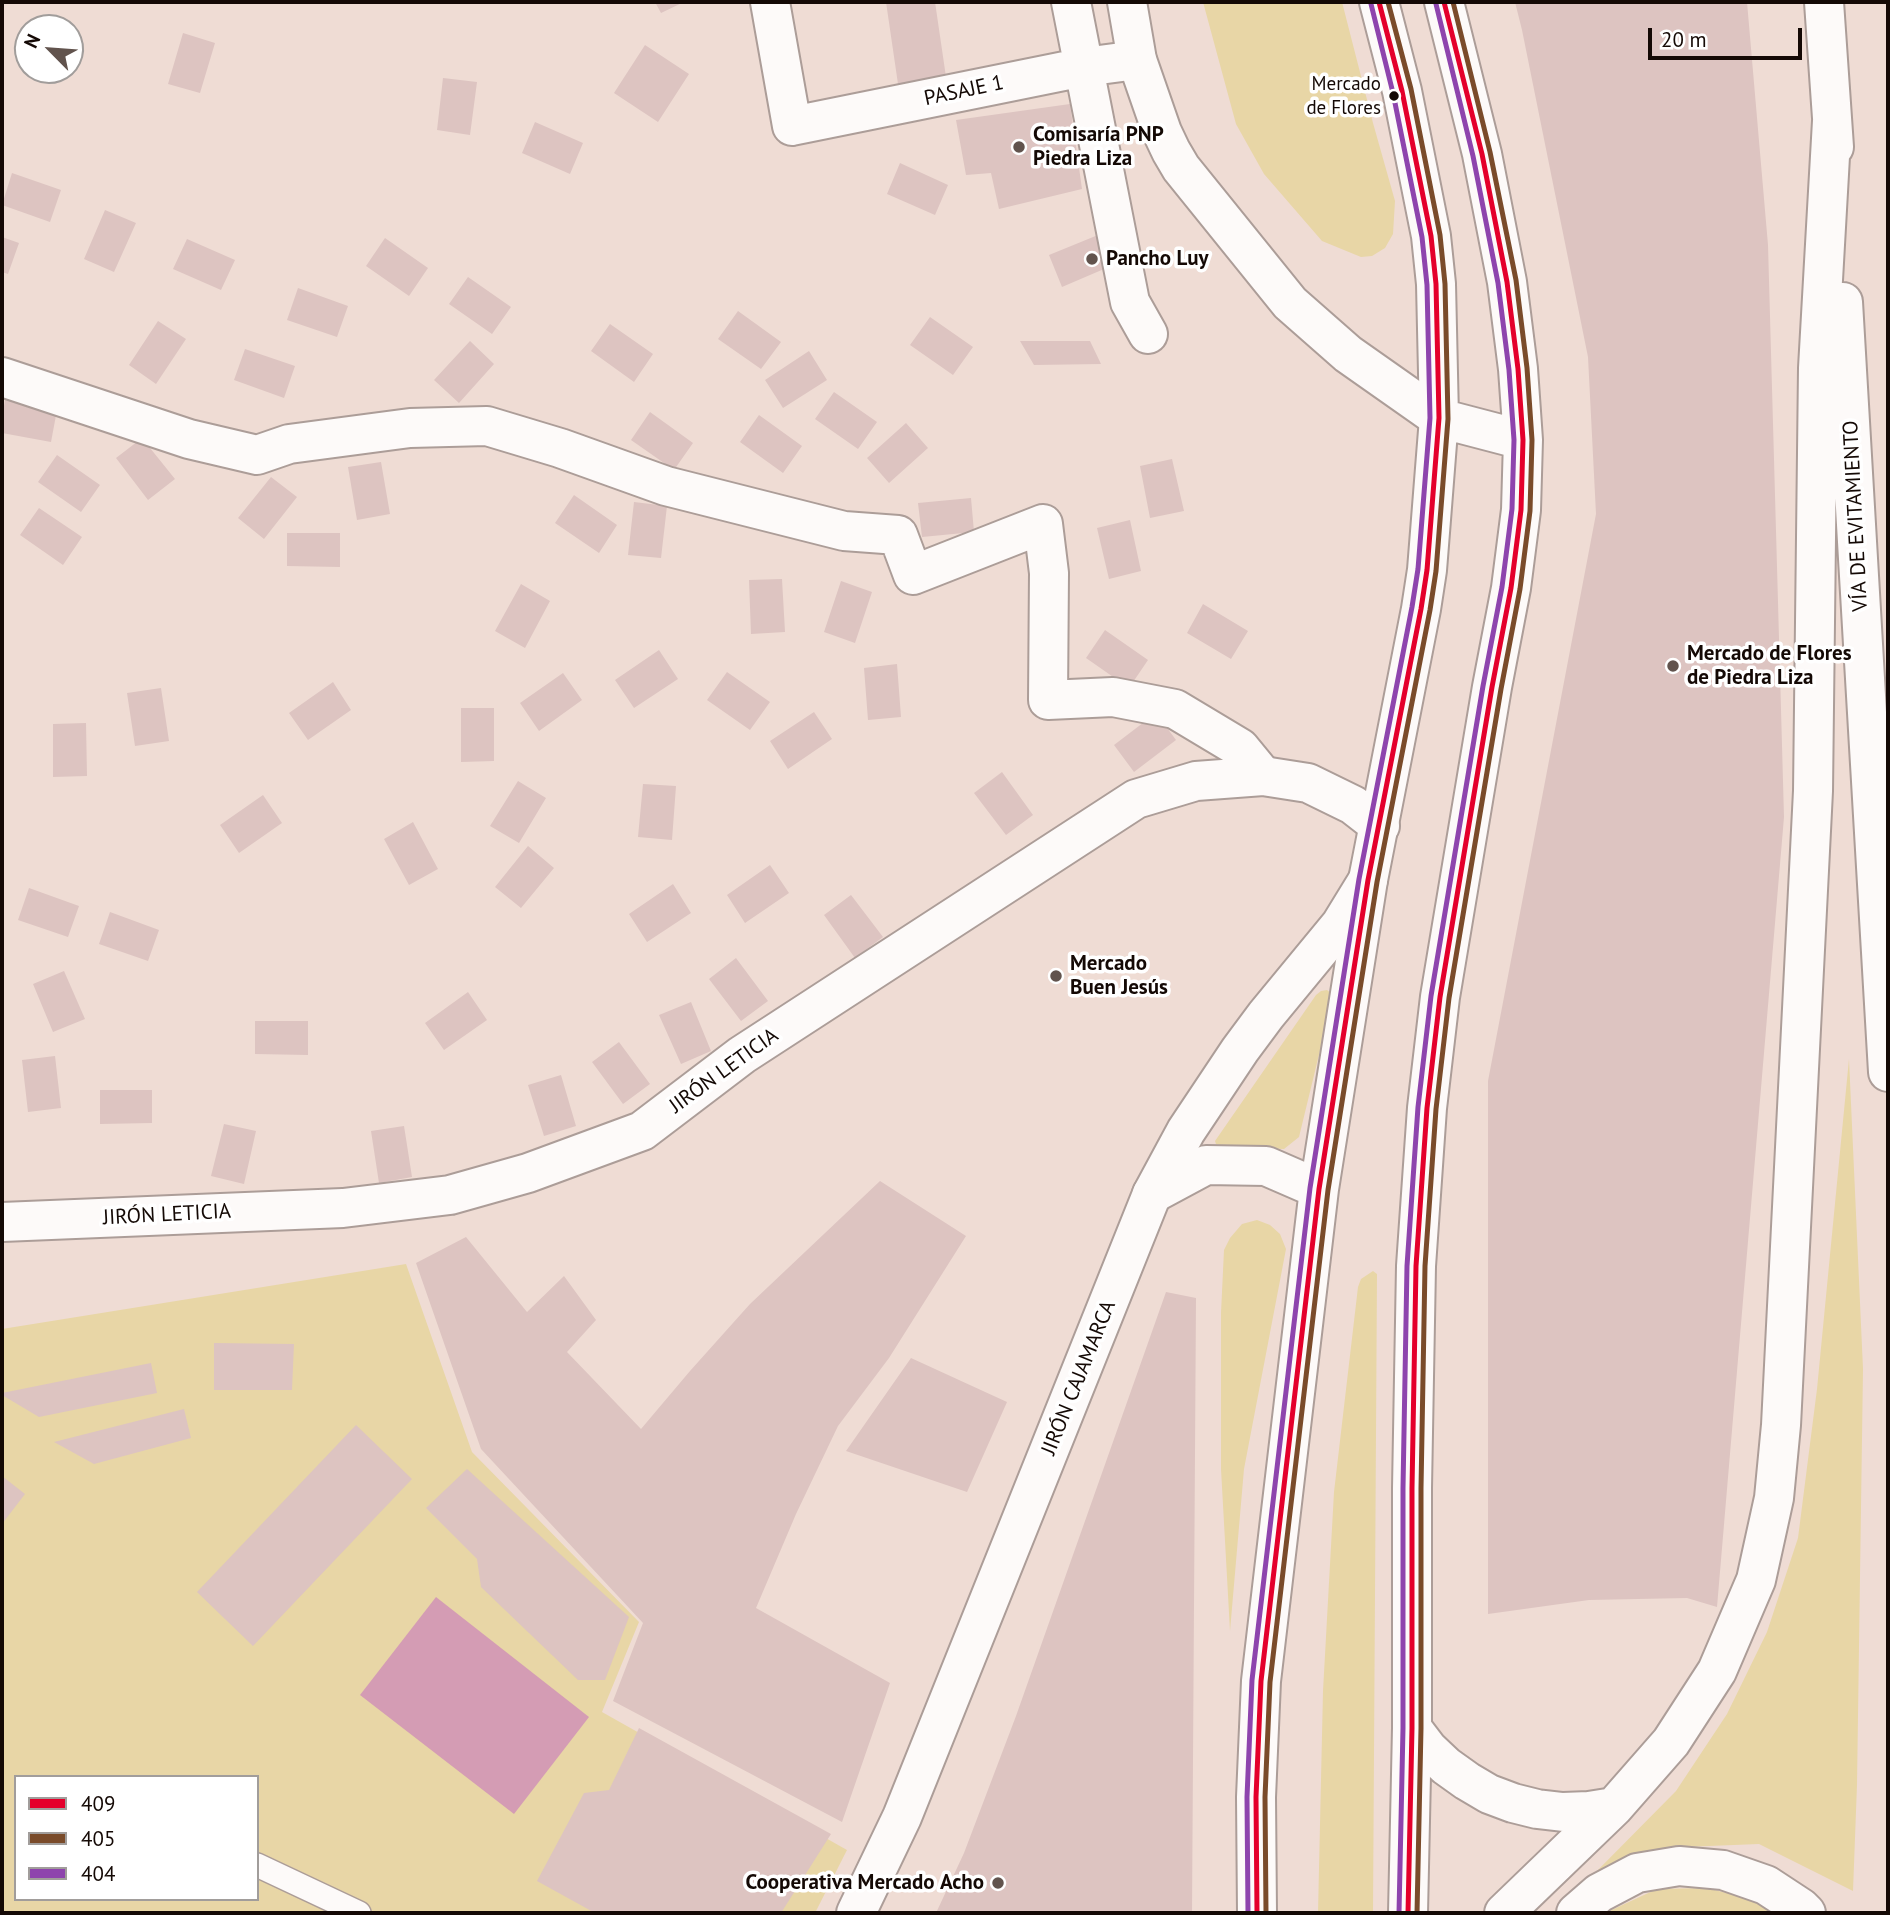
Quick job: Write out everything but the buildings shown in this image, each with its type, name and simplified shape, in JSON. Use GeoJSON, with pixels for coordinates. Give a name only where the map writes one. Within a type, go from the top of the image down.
{"type":"FeatureCollection","features":[{"type":"Feature","properties":{"kind":"main road","name":"PASAJE 1"},"geometry":{"type":"LineString","coordinates":[[770,2],[792,126],[1084,67],[1137,60]]}},
{"type":"Feature","properties":{"kind":"main road"},"geometry":{"type":"LineString","coordinates":[[1072,2],[1130,302],[1148,334]]}},
{"type":"Feature","properties":{"kind":"main road"},"geometry":{"type":"LineString","coordinates":[[1127,2],[1137,60],[1171,151],[1181,168],[1290,303],[1348,354],[1439,418],[1523,440]]}},
{"type":"Feature","properties":{"kind":"main road"},"geometry":{"type":"LineString","coordinates":[[1257,1913],[1256,1797],[1261,1681],[1320,1189],[1368,880],[1427,570],[1439,418],[1436,284],[1432,236],[1379,2]]}},
{"type":"Feature","properties":{"kind":"main road"},"geometry":{"type":"LineString","coordinates":[[1408,1913],[1416,1280],[1427,1108],[1440,997],[1511,588],[1521,510],[1523,440],[1518,369],[1507,282],[1482,154],[1444,2]]}},
{"type":"Feature","properties":{"kind":"main road","name":"VÍA DE EVITAMIENTO"},"geometry":{"type":"LineString","coordinates":[[1824,2],[1888,1072]]}},
{"type":"Feature","properties":{"kind":"main road"},"geometry":{"type":"LineString","coordinates":[[1504,1913],[1614,1807],[1671,1742],[1717,1671],[1756,1580],[1774,1498],[1781,1425],[1813,791],[1818,368],[1832,121]]}},
{"type":"Feature","properties":{"kind":"main road"},"geometry":{"type":"LineString","coordinates":[[2,377],[189,439],[257,455],[289,444],[410,428],[487,426],[560,448],[666,486],[844,531],[898,535],[913,575],[1043,524],[1049,573],[1048,700],[1113,698],[1175,709],[1240,748],[1263,776]]}},
{"type":"Feature","properties":{"kind":"main road","name":"JIRÓN LETICIA"},"geometry":{"type":"LineString","coordinates":[[2,1222],[356,1206],[450,1195],[528,1173],[642,1131],[742,1055],[1136,799],[1196,781],[1263,776],[1308,783],[1353,805],[1380,826]]}},
{"type":"Feature","properties":{"kind":"main road","name":"JIRÓN CAJAMARCA"},"geometry":{"type":"LineString","coordinates":[[856,1913],[902,1817],[1152,1194],[1186,1131],[1240,1050],[1266,1014],[1341,924],[1368,880]]}},
{"type":"Feature","properties":{"kind":"main road"},"geometry":{"type":"LineString","coordinates":[[1152,1194],[1206,1165],[1266,1166],[1320,1189]]}},
{"type":"Feature","properties":{"kind":"main road"},"geometry":{"type":"LineString","coordinates":[[1412,1728],[1428,1749],[1456,1774],[1489,1794],[1537,1809],[1563,1812],[1614,1807]]}},
{"type":"Feature","properties":{"kind":"main road"},"geometry":{"type":"LineString","coordinates":[[1576,1913],[1599,1893],[1637,1873],[1679,1866],[1723,1870],[1766,1885],[1806,1913]]}},
{"type":"Feature","properties":{"kind":"lane"},"geometry":{"type":"LineString","coordinates":[[259,1866],[359,1913]]}},
{"type":"Feature","properties":{"kind":"shaded area"},"geometry":{"type":"Polygon","coordinates":[[[1203,2],[1342,2],[1395,201],[1393,234],[1385,248],[1372,256],[1361,257],[1322,241],[1264,174],[1236,124],[1203,2]]]}},
{"type":"Feature","properties":{"kind":"shaded area"},"geometry":{"type":"Polygon","coordinates":[[[1327,990],[1333,997],[1299,1137],[1284,1149],[1224,1147],[1216,1144],[1215,1141],[1316,995],[1327,990]]]}},
{"type":"Feature","properties":{"kind":"shaded area"},"geometry":{"type":"Polygon","coordinates":[[[1849,1059],[1863,1369],[1853,1891],[1759,1844],[1684,1847],[1591,1877],[1676,1791],[1727,1714],[1767,1632],[1798,1538],[1817,1389],[1849,1059]]]}},
{"type":"Feature","properties":{"kind":"shaded area"},"geometry":{"type":"Polygon","coordinates":[[[1257,1220],[1270,1225],[1280,1234],[1286,1249],[1244,1469],[1230,1631],[1221,1469],[1221,1313],[1224,1250],[1242,1224],[1257,1220]]]}},
{"type":"Feature","properties":{"kind":"shaded area"},"geometry":{"type":"Polygon","coordinates":[[[406,1264],[472,1452],[639,1622],[602,1712],[847,1850],[815,1913],[2,1913],[2,1329],[406,1264]]]}},
{"type":"Feature","properties":{"kind":"shaded area"},"geometry":{"type":"Polygon","coordinates":[[[1373,1271],[1377,1274],[1373,1913],[1318,1913],[1323,1691],[1334,1492],[1358,1287],[1361,1279],[1373,1271]]]}},
{"type":"Feature","properties":{"kind":"shaded area"},"geometry":{"type":"Polygon","coordinates":[[[436,1597],[589,1717],[514,1814],[360,1695],[436,1597]]]}},
{"type":"Feature","properties":{"kind":"shaded area"},"geometry":{"type":"Polygon","coordinates":[[[1707,1888],[1754,1900],[1771,1913],[1605,1913],[1657,1889],[1707,1888]]]}},
{"type":"Feature","properties":{"kind":"transit line","name":"409"},"geometry":{"type":"LineString","coordinates":[[1257,1913],[1256,1797],[1261,1681],[1319,1189],[1368,880],[1421,609],[1427,570],[1439,418],[1436,284],[1431,236],[1402,91],[1379,2]]}},
{"type":"Feature","properties":{"kind":"transit line","name":"405"},"geometry":{"type":"LineString","coordinates":[[1266,1913],[1265,1797],[1270,1682],[1328,1190],[1377,882],[1430,610],[1436,571],[1448,419],[1445,284],[1440,235],[1411,89],[1388,2]]}},
{"type":"Feature","properties":{"kind":"transit line","name":"409"},"geometry":{"type":"LineString","coordinates":[[1408,1913],[1416,1266],[1427,1108],[1440,997],[1511,588],[1521,510],[1523,440],[1518,369],[1507,282],[1482,154],[1444,2]]}},
{"type":"Feature","properties":{"kind":"transit line","name":"405"},"geometry":{"type":"LineString","coordinates":[[1417,1913],[1425,1266],[1436,1109],[1449,998],[1520,589],[1530,511],[1532,440],[1527,368],[1516,280],[1490,152],[1453,2]]}},
{"type":"Feature","properties":{"kind":"transit line","name":"404"},"geometry":{"type":"LineString","coordinates":[[1248,1913],[1247,1797],[1252,1680],[1310,1188],[1359,879],[1418,569],[1430,418],[1427,285],[1422,237],[1393,93],[1371,4]]}},
{"type":"Feature","properties":{"kind":"transit line","name":"404"},"geometry":{"type":"LineString","coordinates":[[1399,1913],[1407,1266],[1418,1107],[1431,996],[1502,587],[1512,509],[1514,440],[1509,370],[1498,283],[1473,156],[1436,4]]}},
{"type":"Feature","properties":{"kind":"place","name":"Mercado de Flores"},"geometry":{"type":"Point","coordinates":[1394,96]}},
{"type":"Feature","properties":{"kind":"place","name":"Comisaría PNP Piedra Liza"},"geometry":{"type":"Point","coordinates":[1019,147]}},
{"type":"Feature","properties":{"kind":"place","name":"Pancho Luy"},"geometry":{"type":"Point","coordinates":[1092,259]}},
{"type":"Feature","properties":{"kind":"place","name":"Mercado de Flores de Piedra Liza"},"geometry":{"type":"Point","coordinates":[1673,666]}},
{"type":"Feature","properties":{"kind":"place","name":"Mercado Buen Jesús"},"geometry":{"type":"Point","coordinates":[1056,976]}},
{"type":"Feature","properties":{"kind":"place","name":"Cooperativa Mercado Acho"},"geometry":{"type":"Point","coordinates":[998,1883]}}]}
